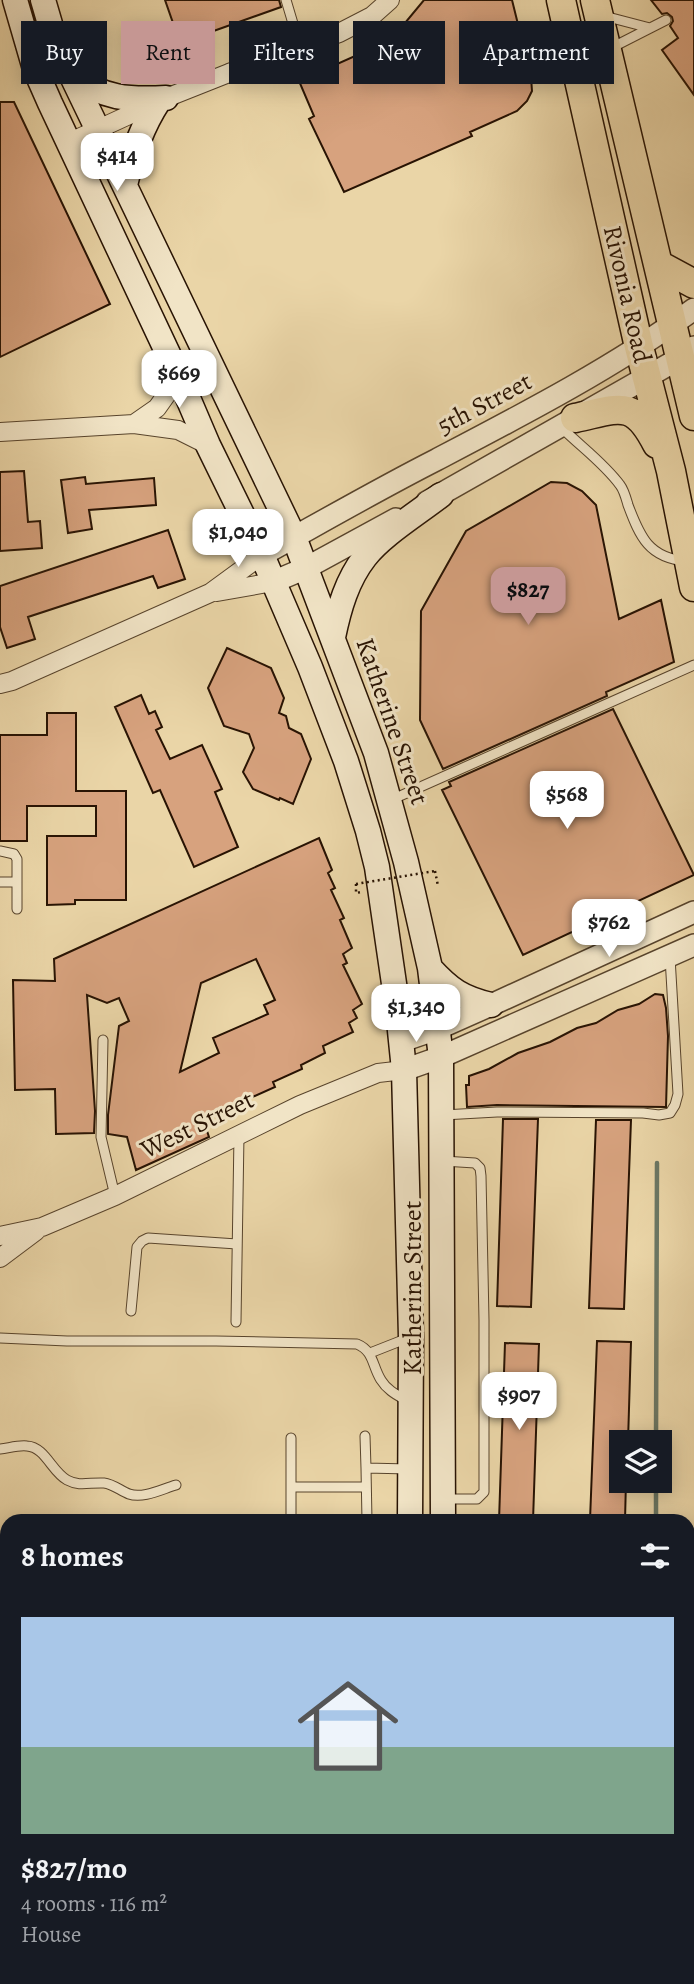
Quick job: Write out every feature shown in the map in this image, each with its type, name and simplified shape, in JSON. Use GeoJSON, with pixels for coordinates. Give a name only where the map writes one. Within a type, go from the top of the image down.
{"type":"FeatureCollection","features":[{"type":"Feature","properties":{"kind":"main road","name":"Katherine Street"},"geometry":{"type":"LineString","coordinates":[[43,0],[49,21]]}},
{"type":"Feature","properties":{"kind":"main road","name":"Rivonia Road"},"geometry":{"type":"LineString","coordinates":[[561,0],[639,347],[671,471],[691,574]]}},
{"type":"Feature","properties":{"kind":"main road"},"geometry":{"type":"LineString","coordinates":[[582,94],[592,77],[592,34],[597,9]]}},
{"type":"Feature","properties":{"kind":"main road","name":"Katherine Street"},"geometry":{"type":"LineString","coordinates":[[18,12],[35,69],[208,445],[262,555],[310,667],[346,761],[368,831],[377,867],[404,1070],[411,1337],[410,1514]]}},
{"type":"Feature","properties":{"kind":"main road","name":"Rivonia Road"},"geometry":{"type":"LineString","coordinates":[[614,83],[659,265],[684,317],[694,416]]}},
{"type":"Feature","properties":{"kind":"main road","name":"Katherine Street"},"geometry":{"type":"LineString","coordinates":[[77,84],[294,537],[376,753],[406,862],[430,968],[441,1057],[443,1510]]}},
{"type":"Feature","properties":{"kind":"main road"},"geometry":{"type":"LineString","coordinates":[[88,84],[97,90],[130,99],[162,100]]}},
{"type":"Feature","properties":{"kind":"main road"},"geometry":{"type":"LineString","coordinates":[[125,185],[135,147],[148,118],[162,100]]}},
{"type":"Feature","properties":{"kind":"main road"},"geometry":{"type":"LineString","coordinates":[[659,265],[694,284]]}},
{"type":"Feature","properties":{"kind":"main road"},"geometry":{"type":"LineString","coordinates":[[567,422],[604,410],[630,411],[646,424],[671,471]]}},
{"type":"Feature","properties":{"kind":"main road"},"geometry":{"type":"LineString","coordinates":[[333,637],[350,581],[366,556],[382,540],[441,495]]}},
{"type":"Feature","properties":{"kind":"main road"},"geometry":{"type":"LineString","coordinates":[[430,968],[457,994],[491,1005]]}},
{"type":"Feature","properties":{"kind":"main road"},"geometry":{"type":"LineString","coordinates":[[428,1514],[432,1128],[435,1083],[441,1057]]}},
{"type":"Feature","properties":{"kind":"street"},"geometry":{"type":"LineString","coordinates":[[5,0],[9,14],[18,12]]}},
{"type":"Feature","properties":{"kind":"street"},"geometry":{"type":"LineString","coordinates":[[339,33],[372,16],[390,0]]}},
{"type":"Feature","properties":{"kind":"street"},"geometry":{"type":"LineString","coordinates":[[68,143],[162,100],[229,74]]}},
{"type":"Feature","properties":{"kind":"street","name":"5th Street"},"geometry":{"type":"LineString","coordinates":[[262,555],[533,410],[684,317]]}},
{"type":"Feature","properties":{"kind":"street"},"geometry":{"type":"LineString","coordinates":[[210,593],[273,582],[306,568],[441,495],[687,353]]}},
{"type":"Feature","properties":{"kind":"street"},"geometry":{"type":"LineString","coordinates":[[134,424],[157,408],[179,377]]}},
{"type":"Feature","properties":{"kind":"street"},"geometry":{"type":"LineString","coordinates":[[0,432],[134,424],[178,430],[208,445]]}},
{"type":"Feature","properties":{"kind":"street"},"geometry":{"type":"LineString","coordinates":[[0,684],[210,593],[262,555]]}},
{"type":"Feature","properties":{"kind":"street"},"geometry":{"type":"LineString","coordinates":[[378,1073],[402,1041],[491,1005],[694,912]]}},
{"type":"Feature","properties":{"kind":"street","name":"West Street"},"geometry":{"type":"LineString","coordinates":[[0,1236],[42,1227],[115,1196],[300,1105],[378,1073],[404,1070],[441,1057],[694,945]]}},
{"type":"Feature","properties":{"kind":"street","name":"West Street"},"geometry":{"type":"LineString","coordinates":[[0,1258],[42,1227]]}},
{"type":"Feature","properties":{"kind":"lane"},"geometry":{"type":"LineString","coordinates":[[286,0],[292,21]]}},
{"type":"Feature","properties":{"kind":"lane"},"geometry":{"type":"LineString","coordinates":[[597,9],[650,28]]}},
{"type":"Feature","properties":{"kind":"lane"},"geometry":{"type":"LineString","coordinates":[[614,47],[666,20]]}},
{"type":"Feature","properties":{"kind":"lane"},"geometry":{"type":"LineString","coordinates":[[567,422],[622,487],[639,532],[651,549],[676,560],[691,574]]}},
{"type":"Feature","properties":{"kind":"lane"},"geometry":{"type":"LineString","coordinates":[[389,800],[694,665]]}},
{"type":"Feature","properties":{"kind":"lane"},"geometry":{"type":"LineString","coordinates":[[0,852],[9,852],[16,856],[17,909]]}},
{"type":"Feature","properties":{"kind":"lane"},"geometry":{"type":"LineString","coordinates":[[0,882],[17,882]]}},
{"type":"Feature","properties":{"kind":"lane"},"geometry":{"type":"LineString","coordinates":[[441,1115],[497,1112],[670,1113],[678,1094],[670,956]]}},
{"type":"Feature","properties":{"kind":"lane"},"geometry":{"type":"LineString","coordinates":[[103,1040],[101,1137],[115,1196]]}},
{"type":"Feature","properties":{"kind":"lane"},"geometry":{"type":"LineString","coordinates":[[236,1322],[239,1135]]}},
{"type":"Feature","properties":{"kind":"lane"},"geometry":{"type":"LineString","coordinates":[[442,1161],[475,1163],[480,1168],[484,1320],[484,1492],[477,1499],[443,1510]]}},
{"type":"Feature","properties":{"kind":"lane"},"geometry":{"type":"LineString","coordinates":[[131,1311],[138,1247],[142,1241],[148,1238],[237,1244]]}},
{"type":"Feature","properties":{"kind":"lane"},"geometry":{"type":"LineString","coordinates":[[370,1353],[411,1337]]}},
{"type":"Feature","properties":{"kind":"lane"},"geometry":{"type":"LineString","coordinates":[[0,1338],[357,1344],[370,1353],[388,1390],[411,1404]]}},
{"type":"Feature","properties":{"kind":"lane"},"geometry":{"type":"LineString","coordinates":[[365,1436],[367,1514]]}},
{"type":"Feature","properties":{"kind":"lane"},"geometry":{"type":"LineString","coordinates":[[291,1438],[291,1514]]}},
{"type":"Feature","properties":{"kind":"lane"},"geometry":{"type":"LineString","coordinates":[[0,1449],[27,1446],[35,1448],[56,1472],[79,1485],[104,1483],[133,1495],[142,1495],[176,1485]]}},
{"type":"Feature","properties":{"kind":"lane"},"geometry":{"type":"LineString","coordinates":[[366,1468],[411,1469]]}},
{"type":"Feature","properties":{"kind":"lane"},"geometry":{"type":"LineString","coordinates":[[291,1487],[366,1487]]}},
{"type":"Feature","properties":{"kind":"path"},"geometry":{"type":"LineString","coordinates":[[364,891],[356,893],[356,884],[435,871],[438,886]]}},
{"type":"Feature","properties":{"kind":"building"},"geometry":{"type":"Polygon","coordinates":[[[165,0],[279,0],[281,7],[242,21],[229,21],[229,26],[215,31],[215,21],[172,21],[165,0]]]}},
{"type":"Feature","properties":{"kind":"building"},"geometry":{"type":"Polygon","coordinates":[[[424,0],[512,0],[517,21],[459,21],[459,84],[532,84],[532,91],[517,111],[470,132],[472,136],[344,192],[309,119],[314,116],[300,84],[339,84],[339,63],[353,57],[353,84],[445,84],[445,21],[407,21],[424,0]]]}},
{"type":"Feature","properties":{"kind":"building"},"geometry":{"type":"Polygon","coordinates":[[[651,0],[694,0],[694,95],[662,50],[678,38],[670,26],[672,17],[667,13],[662,14],[651,0]]]}},
{"type":"Feature","properties":{"kind":"building"},"geometry":{"type":"Polygon","coordinates":[[[0,102],[14,102],[110,304],[0,357],[0,102]]]}},
{"type":"Feature","properties":{"kind":"building"},"geometry":{"type":"Polygon","coordinates":[[[24,471],[28,522],[40,521],[42,548],[0,551],[0,472],[24,471]]]}},
{"type":"Feature","properties":{"kind":"building"},"geometry":{"type":"Polygon","coordinates":[[[85,477],[86,484],[154,478],[156,505],[89,510],[92,529],[68,533],[61,480],[85,477]]]}},
{"type":"Feature","properties":{"kind":"building"},"geometry":{"type":"Polygon","coordinates":[[[551,482],[567,483],[582,491],[596,505],[619,619],[661,600],[674,662],[606,692],[607,696],[443,769],[420,720],[421,611],[466,531],[551,482]]]}},
{"type":"Feature","properties":{"kind":"building"},"geometry":{"type":"Polygon","coordinates":[[[168,530],[185,579],[158,588],[153,576],[28,617],[35,639],[7,648],[0,627],[0,586],[168,530]]]}},
{"type":"Feature","properties":{"kind":"building"},"geometry":{"type":"Polygon","coordinates":[[[227,648],[271,668],[284,698],[279,713],[286,716],[289,728],[301,734],[311,759],[293,804],[253,789],[243,772],[254,748],[249,734],[224,726],[208,688],[227,648]]]}},
{"type":"Feature","properties":{"kind":"building"},"geometry":{"type":"Polygon","coordinates":[[[141,695],[149,714],[155,711],[162,727],[156,730],[170,759],[202,745],[222,789],[215,792],[238,847],[194,867],[160,790],[153,793],[115,707],[141,695]]]}},
{"type":"Feature","properties":{"kind":"building"},"geometry":{"type":"Polygon","coordinates":[[[613,709],[694,875],[523,955],[442,790],[451,786],[449,782],[613,709]]]}},
{"type":"Feature","properties":{"kind":"building"},"geometry":{"type":"Polygon","coordinates":[[[47,713],[76,713],[76,791],[126,791],[126,900],[75,900],[75,904],[47,905],[47,836],[96,836],[96,806],[27,806],[27,841],[0,841],[0,735],[47,735],[47,713]]]}},
{"type":"Feature","properties":{"kind":"building"},"geometry":{"type":"Polygon","coordinates":[[[319,838],[332,870],[328,873],[335,888],[331,890],[344,918],[340,920],[352,948],[343,954],[347,963],[343,965],[362,1004],[353,1010],[357,1018],[349,1023],[353,1032],[323,1046],[325,1053],[301,1065],[302,1069],[273,1082],[275,1087],[203,1119],[209,1137],[136,1170],[127,1137],[108,1134],[119,1026],[129,1021],[119,998],[107,1003],[87,995],[95,1111],[94,1133],[56,1134],[55,1089],[15,1090],[13,980],[55,981],[54,959],[319,838]],[[256,959],[201,983],[180,1072],[219,1053],[213,1038],[268,1014],[264,1005],[275,1000],[256,959]]]}},
{"type":"Feature","properties":{"kind":"building"},"geometry":{"type":"Polygon","coordinates":[[[655,994],[663,995],[666,1008],[666,1107],[467,1107],[466,1085],[469,1085],[469,1076],[577,1028],[596,1023],[655,994]]]}},
{"type":"Feature","properties":{"kind":"building"},"geometry":{"type":"Polygon","coordinates":[[[503,1119],[538,1119],[531,1307],[497,1306],[503,1119]]]}},
{"type":"Feature","properties":{"kind":"building"},"geometry":{"type":"Polygon","coordinates":[[[596,1120],[631,1120],[624,1309],[589,1308],[596,1120]]]}},
{"type":"Feature","properties":{"kind":"building"},"geometry":{"type":"Polygon","coordinates":[[[597,1341],[631,1342],[628,1430],[609,1430],[609,1493],[626,1493],[625,1514],[590,1514],[597,1341]]]}},
{"type":"Feature","properties":{"kind":"building"},"geometry":{"type":"Polygon","coordinates":[[[505,1343],[539,1344],[533,1514],[499,1514],[505,1343]]]}},
{"type":"Feature","properties":{"kind":"waterway"},"geometry":{"type":"LineString","coordinates":[[656,1430],[657,1163]]}},
{"type":"Feature","properties":{"kind":"waterway"},"geometry":{"type":"LineString","coordinates":[[656,1493],[656,1514]]}}]}
